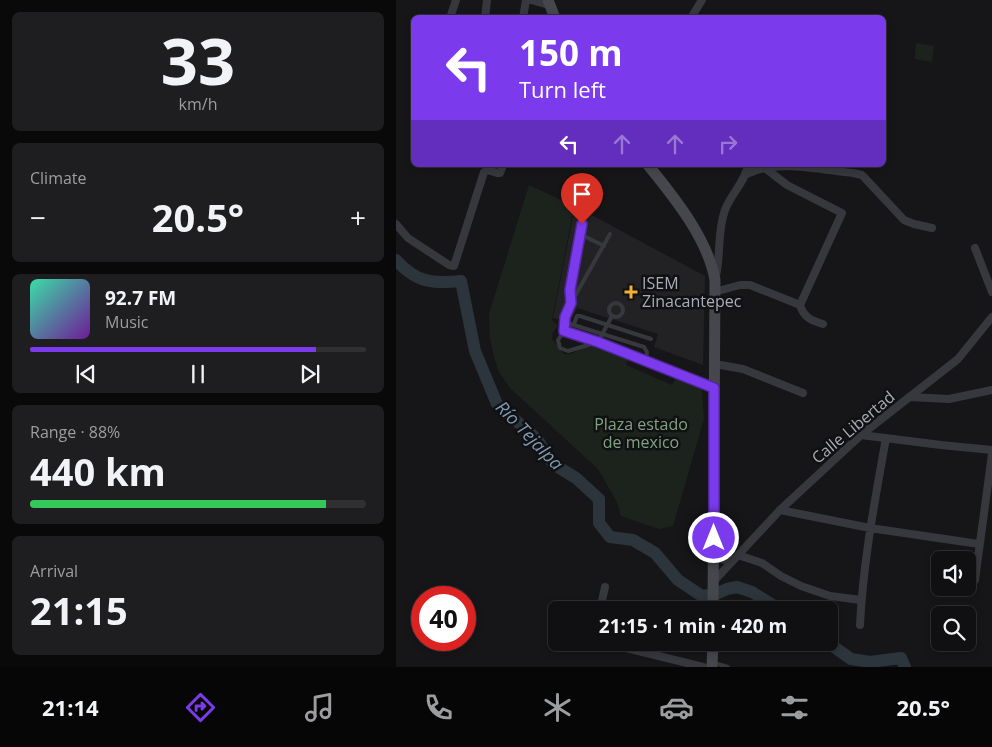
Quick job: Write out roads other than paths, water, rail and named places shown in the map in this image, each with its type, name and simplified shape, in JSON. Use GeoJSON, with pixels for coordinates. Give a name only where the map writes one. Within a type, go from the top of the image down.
{"type":"FeatureCollection","features":[{"type":"Feature","properties":{"kind":"street"},"geometry":{"type":"LineString","coordinates":[[451,15],[456,0]]}},
{"type":"Feature","properties":{"kind":"street"},"geometry":{"type":"LineString","coordinates":[[485,15],[487,0]]}},
{"type":"Feature","properties":{"kind":"street"},"geometry":{"type":"LineString","coordinates":[[524,15],[526,0]]}},
{"type":"Feature","properties":{"kind":"street"},"geometry":{"type":"LineString","coordinates":[[531,0],[549,2],[554,15]]}},
{"type":"Feature","properties":{"kind":"street"},"geometry":{"type":"LineString","coordinates":[[693,15],[702,0]]}},
{"type":"Feature","properties":{"kind":"street"},"geometry":{"type":"LineString","coordinates":[[396,224],[408,238],[450,266],[454,266],[484,172],[488,170],[500,173],[502,167]]}},
{"type":"Feature","properties":{"kind":"street"},"geometry":{"type":"LineString","coordinates":[[650,167],[680,207],[700,240],[712,268],[715,286]]}},
{"type":"Feature","properties":{"kind":"street"},"geometry":{"type":"LineString","coordinates":[[714,601],[715,286],[720,232],[725,211],[746,174],[748,167]]}},
{"type":"Feature","properties":{"kind":"street"},"geometry":{"type":"LineString","coordinates":[[746,174],[772,167]]}},
{"type":"Feature","properties":{"kind":"street"},"geometry":{"type":"LineString","coordinates":[[790,167],[862,175],[904,220],[932,228]]}},
{"type":"Feature","properties":{"kind":"street"},"geometry":{"type":"LineString","coordinates":[[765,168],[787,185],[842,213],[800,305],[802,313],[807,319],[823,324]]}},
{"type":"Feature","properties":{"kind":"street"},"geometry":{"type":"LineString","coordinates":[[975,248],[992,292]]}},
{"type":"Feature","properties":{"kind":"street"},"geometry":{"type":"LineString","coordinates":[[715,286],[750,286],[800,305]]}},
{"type":"Feature","properties":{"kind":"street","name":"Calle Libertad"},"geometry":{"type":"LineString","coordinates":[[713,585],[732,561],[780,510],[861,435],[958,360],[992,317]]}},
{"type":"Feature","properties":{"kind":"street"},"geometry":{"type":"LineString","coordinates":[[715,364],[743,369],[803,393]]}},
{"type":"Feature","properties":{"kind":"street"},"geometry":{"type":"LineString","coordinates":[[909,398],[949,399],[992,390]]}},
{"type":"Feature","properties":{"kind":"street"},"geometry":{"type":"LineString","coordinates":[[861,435],[992,450]]}},
{"type":"Feature","properties":{"kind":"street"},"geometry":{"type":"LineString","coordinates":[[860,625],[861,600],[870,528],[886,438]]}},
{"type":"Feature","properties":{"kind":"street"},"geometry":{"type":"LineString","coordinates":[[976,571],[992,454]]}},
{"type":"Feature","properties":{"kind":"street"},"geometry":{"type":"LineString","coordinates":[[780,510],[870,528],[979,544]]}},
{"type":"Feature","properties":{"kind":"street"},"geometry":{"type":"LineString","coordinates":[[982,519],[992,520]]}},
{"type":"Feature","properties":{"kind":"street"},"geometry":{"type":"LineString","coordinates":[[738,555],[762,563],[780,576],[809,589],[830,596],[861,600]]}},
{"type":"Feature","properties":{"kind":"street"},"geometry":{"type":"LineString","coordinates":[[714,558],[732,561]]}},
{"type":"Feature","properties":{"kind":"street"},"geometry":{"type":"LineString","coordinates":[[602,601],[605,587]]}},
{"type":"Feature","properties":{"kind":"street"},"geometry":{"type":"LineString","coordinates":[[649,651],[709,666],[712,651]]}},
{"type":"Feature","properties":{"kind":"lane"},"geometry":{"type":"LineString","coordinates":[[571,303],[570,290],[582,224]]}},
{"type":"Feature","properties":{"kind":"lane"},"geometry":{"type":"LineString","coordinates":[[580,234],[604,246]]}},
{"type":"Feature","properties":{"kind":"lane"},"geometry":{"type":"LineString","coordinates":[[598,342],[564,351],[558,343],[564,331],[564,322],[571,303],[610,234]]}},
{"type":"Feature","properties":{"kind":"lane"},"geometry":{"type":"LineString","coordinates":[[609,308],[612,304],[617,303],[622,307],[623,312],[620,316],[612,316]]}},
{"type":"Feature","properties":{"kind":"lane"},"geometry":{"type":"LineString","coordinates":[[603,306],[609,308]]}},
{"type":"Feature","properties":{"kind":"lane"},"geometry":{"type":"LineString","coordinates":[[609,308],[612,316]]}},
{"type":"Feature","properties":{"kind":"lane"},"geometry":{"type":"LineString","coordinates":[[574,324],[577,316],[580,316],[651,339]]}},
{"type":"Feature","properties":{"kind":"lane"},"geometry":{"type":"LineString","coordinates":[[598,342],[612,316]]}},
{"type":"Feature","properties":{"kind":"lane"},"geometry":{"type":"LineString","coordinates":[[564,322],[644,347],[647,352],[646,361]]}},
{"type":"Feature","properties":{"kind":"lane"},"geometry":{"type":"LineString","coordinates":[[564,331],[598,342],[714,388]]}},
{"type":"Feature","properties":{"kind":"lane"},"geometry":{"type":"LineString","coordinates":[[709,666],[728,667]]}},
{"type":"Feature","properties":{"kind":"waterway","name":"Río Tejalpa"},"geometry":{"type":"LineString","coordinates":[[396,260],[410,273],[425,280],[441,282],[461,281],[475,351],[497,404],[537,439],[553,464],[576,478],[599,499],[599,523],[610,537],[633,540],[655,553],[678,580],[702,596],[716,594],[737,587],[752,592],[766,601]]}},
{"type":"Feature","properties":{"kind":"waterway","name":"Río Tejalpa"},"geometry":{"type":"LineString","coordinates":[[838,650],[851,659],[870,662],[901,658],[905,667]]}},
{"type":"Feature","properties":{"kind":"place","name":"ISEM Zinacantepec"},"geometry":{"type":"Point","coordinates":[631,292]}},
{"type":"Feature","properties":{"kind":"park label","name":"Plaza estado de mexico"},"geometry":{"type":"Point","coordinates":[641,433]}}]}
